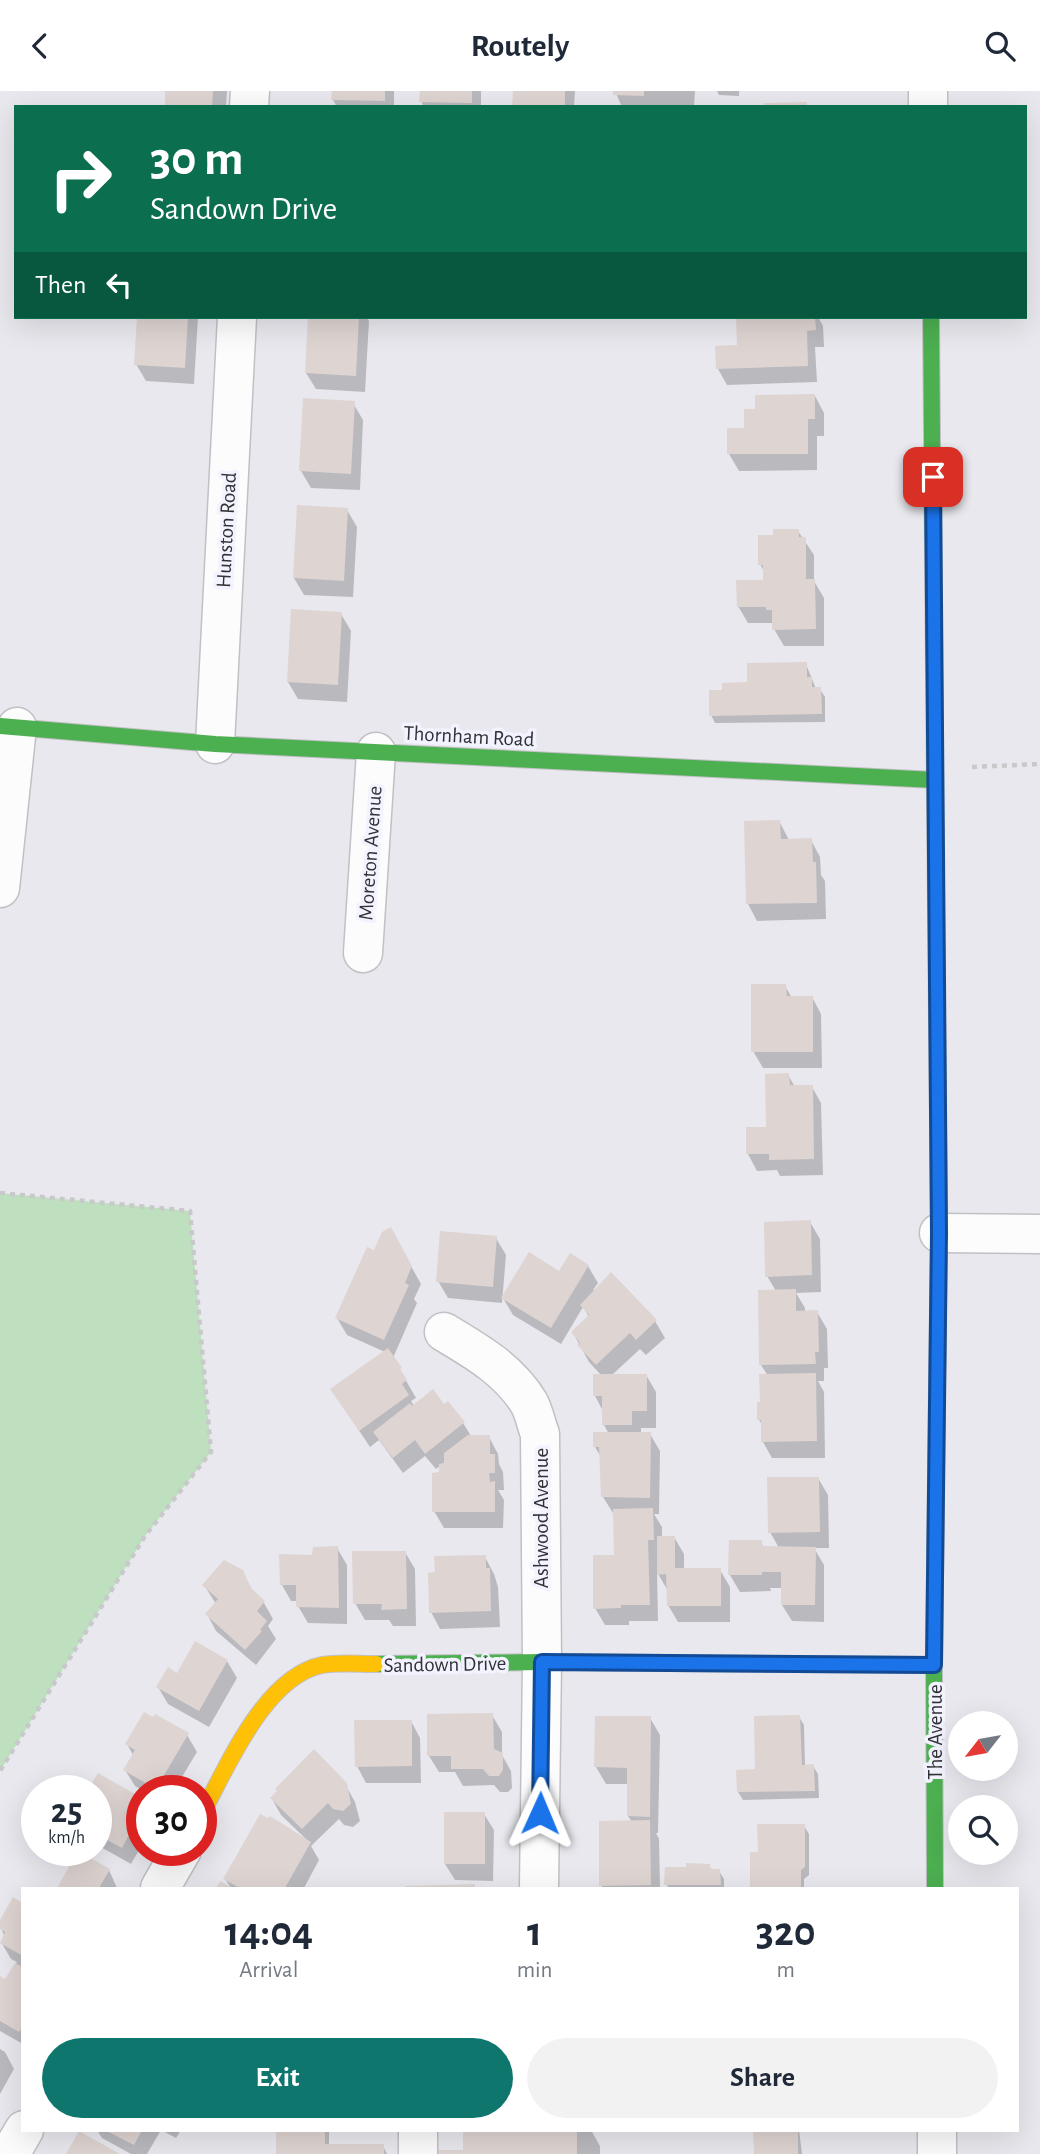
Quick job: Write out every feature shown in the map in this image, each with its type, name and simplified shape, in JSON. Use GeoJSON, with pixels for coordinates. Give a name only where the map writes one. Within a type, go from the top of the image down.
{"type":"FeatureCollection","features":[{"type":"Feature","properties":{"kind":"street","name":"Hunston Road"},"geometry":{"type":"LineString","coordinates":[[215,744],[237,319]]}},
{"type":"Feature","properties":{"kind":"street","name":"The Avenue"},"geometry":{"type":"LineString","coordinates":[[931,319],[939,1233],[934,1665],[935,1887]]}},
{"type":"Feature","properties":{"kind":"street","name":"Thornham Road"},"geometry":{"type":"LineString","coordinates":[[8,726],[215,744],[936,780]]}},
{"type":"Feature","properties":{"kind":"street"},"geometry":{"type":"LineString","coordinates":[[0,888],[8,726]]}},
{"type":"Feature","properties":{"kind":"street","name":"Moreton Avenue"},"geometry":{"type":"LineString","coordinates":[[363,953],[376,752]]}},
{"type":"Feature","properties":{"kind":"street"},"geometry":{"type":"LineString","coordinates":[[939,1233],[1040,1234]]}},
{"type":"Feature","properties":{"kind":"street","name":"Ashwood Avenue"},"geometry":{"type":"LineString","coordinates":[[444,1332],[484,1355],[513,1381],[530,1404],[540,1434],[542,1662],[539,1887]]}},
{"type":"Feature","properties":{"kind":"street","name":"Sandown Drive"},"geometry":{"type":"LineString","coordinates":[[217,1787],[259,1714],[273,1696],[297,1676],[322,1665],[542,1662],[934,1665]]}},
{"type":"Feature","properties":{"kind":"street"},"geometry":{"type":"LineString","coordinates":[[161,1887],[173,1866]]}},
{"type":"Feature","properties":{"kind":"street"},"geometry":{"type":"LineString","coordinates":[[10,2154],[23,2132]]}},
{"type":"Feature","properties":{"kind":"street"},"geometry":{"type":"LineString","coordinates":[[418,2132],[418,2154]]}},
{"type":"Feature","properties":{"kind":"street"},"geometry":{"type":"LineString","coordinates":[[937,2132],[937,2154]]}},
{"type":"Feature","properties":{"kind":"path"},"geometry":{"type":"LineString","coordinates":[[936,780],[957,768],[1040,764]]}},
{"type":"Feature","properties":{"kind":"path"},"geometry":{"type":"LineString","coordinates":[[0,1193],[190,1211],[211,1452],[145,1536],[0,1772]]}},
{"type":"Feature","properties":{"kind":"green space"},"geometry":{"type":"Polygon","coordinates":[[[0,1193],[190,1211],[211,1452],[145,1536],[0,1771],[0,1193]]]}},
{"type":"Feature","properties":{"kind":"building"},"geometry":{"type":"Polygon","coordinates":[[[165,91],[213,91],[212,105],[165,105],[165,91]]]}},
{"type":"Feature","properties":{"kind":"building"},"geometry":{"type":"Polygon","coordinates":[[[332,91],[385,91],[385,101],[331,100],[332,91]]]}},
{"type":"Feature","properties":{"kind":"building"},"geometry":{"type":"Polygon","coordinates":[[[420,91],[472,91],[472,103],[419,102],[420,91]]]}},
{"type":"Feature","properties":{"kind":"building"},"geometry":{"type":"Polygon","coordinates":[[[513,91],[565,91],[565,105],[512,105],[513,91]]]}},
{"type":"Feature","properties":{"kind":"building"},"geometry":{"type":"Polygon","coordinates":[[[613,91],[644,91],[644,96],[613,95],[613,91]]]}},
{"type":"Feature","properties":{"kind":"building"},"geometry":{"type":"Polygon","coordinates":[[[807,102],[807,105],[764,105],[807,102]]]}},
{"type":"Feature","properties":{"kind":"building"},"geometry":{"type":"Polygon","coordinates":[[[137,319],[188,319],[185,368],[134,365],[137,319]]]}},
{"type":"Feature","properties":{"kind":"building"},"geometry":{"type":"Polygon","coordinates":[[[308,319],[359,319],[356,376],[305,373],[308,319]]]}},
{"type":"Feature","properties":{"kind":"building"},"geometry":{"type":"Polygon","coordinates":[[[736,319],[815,319],[816,330],[807,331],[808,366],[716,369],[715,346],[737,345],[736,319]]]}},
{"type":"Feature","properties":{"kind":"building"},"geometry":{"type":"Polygon","coordinates":[[[815,394],[815,419],[808,419],[808,454],[727,454],[727,428],[744,428],[744,409],[755,409],[755,395],[815,394]]]}},
{"type":"Feature","properties":{"kind":"building"},"geometry":{"type":"Polygon","coordinates":[[[303,398],[355,401],[351,474],[299,471],[303,398]]]}},
{"type":"Feature","properties":{"kind":"building"},"geometry":{"type":"Polygon","coordinates":[[[297,505],[348,508],[344,581],[293,578],[297,505]]]}},
{"type":"Feature","properties":{"kind":"building"},"geometry":{"type":"Polygon","coordinates":[[[773,529],[799,529],[799,537],[806,537],[806,579],[815,579],[816,629],[772,630],[772,610],[766,610],[766,607],[737,607],[736,580],[763,580],[763,565],[758,565],[758,535],[773,535],[773,529]]]}},
{"type":"Feature","properties":{"kind":"building"},"geometry":{"type":"Polygon","coordinates":[[[291,609],[342,612],[338,685],[287,682],[291,609]]]}},
{"type":"Feature","properties":{"kind":"building"},"geometry":{"type":"Polygon","coordinates":[[[807,662],[807,677],[812,677],[812,687],[821,687],[822,714],[709,716],[709,690],[722,690],[722,683],[747,682],[747,663],[807,662]]]}},
{"type":"Feature","properties":{"kind":"building"},"geometry":{"type":"Polygon","coordinates":[[[780,820],[781,839],[812,838],[813,862],[816,862],[817,903],[746,904],[744,821],[780,820]]]}},
{"type":"Feature","properties":{"kind":"building"},"geometry":{"type":"Polygon","coordinates":[[[751,984],[786,984],[787,996],[813,996],[813,1052],[751,1052],[751,984]]]}},
{"type":"Feature","properties":{"kind":"building"},"geometry":{"type":"Polygon","coordinates":[[[789,1073],[790,1085],[813,1085],[814,1159],[769,1160],[769,1154],[746,1154],[746,1127],[766,1127],[765,1074],[789,1073]]]}},
{"type":"Feature","properties":{"kind":"building"},"geometry":{"type":"Polygon","coordinates":[[[811,1220],[812,1275],[765,1277],[764,1222],[811,1220]]]}},
{"type":"Feature","properties":{"kind":"building"},"geometry":{"type":"Polygon","coordinates":[[[391,1227],[412,1266],[405,1283],[409,1285],[384,1340],[335,1318],[367,1247],[374,1250],[382,1232],[391,1227]]]}},
{"type":"Feature","properties":{"kind":"building"},"geometry":{"type":"Polygon","coordinates":[[[440,1231],[497,1236],[493,1287],[436,1282],[440,1231]]]}},
{"type":"Feature","properties":{"kind":"building"},"geometry":{"type":"Polygon","coordinates":[[[529,1252],[559,1271],[570,1253],[589,1265],[551,1328],[501,1298],[529,1252]]]}},
{"type":"Feature","properties":{"kind":"building"},"geometry":{"type":"Polygon","coordinates":[[[611,1272],[657,1320],[636,1340],[630,1333],[596,1365],[577,1345],[580,1343],[571,1332],[589,1315],[580,1305],[611,1272]]]}},
{"type":"Feature","properties":{"kind":"building"},"geometry":{"type":"Polygon","coordinates":[[[796,1289],[796,1311],[818,1310],[819,1352],[815,1352],[816,1364],[759,1365],[758,1290],[796,1289]]]}},
{"type":"Feature","properties":{"kind":"building"},"geometry":{"type":"Polygon","coordinates":[[[388,1348],[402,1368],[400,1369],[407,1380],[402,1384],[409,1395],[359,1431],[330,1389],[388,1348]]]}},
{"type":"Feature","properties":{"kind":"building"},"geometry":{"type":"Polygon","coordinates":[[[816,1373],[817,1441],[761,1442],[761,1420],[757,1420],[757,1402],[760,1402],[759,1374],[816,1373]]]}},
{"type":"Feature","properties":{"kind":"building"},"geometry":{"type":"Polygon","coordinates":[[[593,1374],[647,1374],[647,1411],[632,1411],[632,1425],[602,1425],[602,1396],[593,1396],[593,1374]]]}},
{"type":"Feature","properties":{"kind":"building"},"geometry":{"type":"Polygon","coordinates":[[[433,1389],[444,1404],[448,1401],[465,1422],[425,1454],[415,1440],[393,1458],[373,1432],[433,1389]]]}},
{"type":"Feature","properties":{"kind":"building"},"geometry":{"type":"Polygon","coordinates":[[[593,1432],[651,1432],[650,1498],[601,1497],[599,1447],[593,1447],[593,1432]]]}},
{"type":"Feature","properties":{"kind":"building"},"geometry":{"type":"Polygon","coordinates":[[[468,1435],[490,1435],[490,1454],[495,1454],[495,1473],[489,1473],[490,1482],[495,1481],[495,1512],[432,1512],[432,1473],[439,1472],[439,1464],[444,1463],[444,1453],[468,1435]]]}},
{"type":"Feature","properties":{"kind":"building"},"geometry":{"type":"Polygon","coordinates":[[[767,1477],[819,1477],[820,1532],[768,1533],[767,1477]]]}},
{"type":"Feature","properties":{"kind":"building"},"geometry":{"type":"Polygon","coordinates":[[[653,1508],[654,1540],[648,1540],[650,1605],[593,1609],[593,1555],[614,1555],[613,1509],[653,1508]]]}},
{"type":"Feature","properties":{"kind":"building"},"geometry":{"type":"Polygon","coordinates":[[[657,1536],[675,1536],[675,1568],[721,1568],[721,1606],[667,1606],[666,1574],[657,1575],[657,1536]]]}},
{"type":"Feature","properties":{"kind":"building"},"geometry":{"type":"Polygon","coordinates":[[[729,1540],[762,1540],[762,1546],[816,1547],[815,1605],[781,1605],[781,1572],[728,1575],[729,1540]]]}},
{"type":"Feature","properties":{"kind":"building"},"geometry":{"type":"Polygon","coordinates":[[[338,1546],[339,1608],[296,1607],[296,1585],[280,1585],[279,1554],[312,1555],[313,1547],[338,1546]]]}},
{"type":"Feature","properties":{"kind":"building"},"geometry":{"type":"Polygon","coordinates":[[[352,1551],[406,1551],[407,1609],[381,1610],[382,1604],[353,1604],[352,1551]]]}},
{"type":"Feature","properties":{"kind":"building"},"geometry":{"type":"Polygon","coordinates":[[[486,1555],[486,1568],[490,1568],[491,1611],[429,1613],[428,1573],[435,1572],[434,1556],[486,1555]]]}},
{"type":"Feature","properties":{"kind":"building"},"geometry":{"type":"Polygon","coordinates":[[[224,1560],[243,1570],[250,1587],[265,1601],[257,1611],[267,1621],[245,1650],[205,1614],[218,1599],[202,1585],[224,1560]]]}},
{"type":"Feature","properties":{"kind":"building"},"geometry":{"type":"Polygon","coordinates":[[[195,1641],[228,1660],[199,1711],[156,1687],[168,1667],[177,1673],[195,1641]]]}},
{"type":"Feature","properties":{"kind":"building"},"geometry":{"type":"Polygon","coordinates":[[[144,1712],[153,1717],[155,1714],[189,1733],[164,1775],[132,1775],[123,1770],[135,1750],[125,1744],[144,1712]]]}},
{"type":"Feature","properties":{"kind":"building"},"geometry":{"type":"Polygon","coordinates":[[[493,1713],[494,1749],[503,1753],[503,1770],[499,1776],[489,1776],[483,1769],[451,1769],[451,1756],[427,1756],[427,1714],[493,1713]]]}},
{"type":"Feature","properties":{"kind":"building"},"geometry":{"type":"Polygon","coordinates":[[[800,1715],[802,1765],[814,1764],[815,1791],[737,1792],[736,1770],[755,1769],[754,1716],[800,1715]]]}},
{"type":"Feature","properties":{"kind":"building"},"geometry":{"type":"Polygon","coordinates":[[[595,1716],[651,1716],[650,1817],[627,1816],[627,1768],[594,1767],[595,1716]]]}},
{"type":"Feature","properties":{"kind":"building"},"geometry":{"type":"Polygon","coordinates":[[[354,1720],[412,1720],[412,1766],[355,1767],[354,1720]]]}},
{"type":"Feature","properties":{"kind":"building"},"geometry":{"type":"Polygon","coordinates":[[[314,1749],[347,1783],[351,1804],[343,1811],[333,1809],[328,1803],[302,1829],[270,1798],[277,1791],[275,1789],[314,1749]]]}},
{"type":"Feature","properties":{"kind":"building"},"geometry":{"type":"Polygon","coordinates":[[[112,1781],[126,1789],[126,1841],[122,1848],[112,1843],[112,1781]]]}},
{"type":"Feature","properties":{"kind":"building"},"geometry":{"type":"Polygon","coordinates":[[[444,1812],[485,1812],[485,1864],[444,1864],[444,1812]]]}},
{"type":"Feature","properties":{"kind":"building"},"geometry":{"type":"Polygon","coordinates":[[[260,1814],[268,1818],[270,1816],[311,1842],[286,1887],[238,1887],[223,1879],[260,1814]]]}},
{"type":"Feature","properties":{"kind":"building"},"geometry":{"type":"Polygon","coordinates":[[[650,1820],[651,1885],[599,1886],[599,1821],[650,1820]]]}},
{"type":"Feature","properties":{"kind":"building"},"geometry":{"type":"Polygon","coordinates":[[[757,1824],[805,1824],[805,1867],[801,1870],[801,1887],[750,1887],[750,1852],[758,1852],[757,1824]]]}},
{"type":"Feature","properties":{"kind":"building"},"geometry":{"type":"Polygon","coordinates":[[[686,1863],[710,1864],[710,1869],[720,1869],[721,1885],[664,1885],[665,1867],[686,1867],[686,1863]]]}},
{"type":"Feature","properties":{"kind":"building"},"geometry":{"type":"Polygon","coordinates":[[[69,1866],[105,1866],[110,1869],[100,1887],[58,1887],[69,1866]]]}},
{"type":"Feature","properties":{"kind":"building"},"geometry":{"type":"Polygon","coordinates":[[[220,1881],[231,1887],[217,1887],[220,1881]]]}},
{"type":"Feature","properties":{"kind":"building"},"geometry":{"type":"Polygon","coordinates":[[[475,1884],[475,1887],[405,1886],[475,1884]]]}},
{"type":"Feature","properties":{"kind":"building"},"geometry":{"type":"Polygon","coordinates":[[[13,1897],[21,1902],[21,1955],[0,1943],[5,1932],[0,1929],[0,1920],[13,1897]]]}},
{"type":"Feature","properties":{"kind":"building"},"geometry":{"type":"Polygon","coordinates":[[[15,1963],[21,1966],[19,2032],[0,2021],[0,1976],[5,1979],[15,1963]]]}},
{"type":"Feature","properties":{"kind":"building"},"geometry":{"type":"Polygon","coordinates":[[[81,2132],[120,2154],[66,2154],[81,2132]]]}},
{"type":"Feature","properties":{"kind":"building"},"geometry":{"type":"Polygon","coordinates":[[[109,2132],[141,2132],[134,2145],[109,2132]]]}},
{"type":"Feature","properties":{"kind":"building"},"geometry":{"type":"Polygon","coordinates":[[[276,2132],[325,2132],[325,2144],[384,2144],[384,2154],[276,2154],[276,2132]]]}},
{"type":"Feature","properties":{"kind":"building"},"geometry":{"type":"Polygon","coordinates":[[[463,2132],[577,2132],[577,2154],[434,2154],[435,2150],[463,2150],[463,2132]]]}},
{"type":"Feature","properties":{"kind":"building"},"geometry":{"type":"Polygon","coordinates":[[[753,2132],[798,2132],[798,2154],[754,2154],[753,2132]]]}},
{"type":"Feature","properties":{"kind":"traffic: fast"},"geometry":{"type":"LineString","coordinates":[[931,319],[936,910]]}},
{"type":"Feature","properties":{"kind":"traffic: fast"},"geometry":{"type":"LineString","coordinates":[[0,726],[215,744],[935,780]]}},
{"type":"Feature","properties":{"kind":"traffic: fast"},"geometry":{"type":"LineString","coordinates":[[935,1887],[937,1385]]}},
{"type":"Feature","properties":{"kind":"traffic: fast"},"geometry":{"type":"LineString","coordinates":[[376,1664],[542,1662],[934,1665]]}},
{"type":"Feature","properties":{"kind":"traffic: slow"},"geometry":{"type":"LineString","coordinates":[[936,910],[939,1233],[937,1385]]}},
{"type":"Feature","properties":{"kind":"traffic: slow"},"geometry":{"type":"LineString","coordinates":[[217,1784],[249,1727],[282,1687],[301,1673],[322,1665],[376,1664]]}},
{"type":"Feature","properties":{"kind":"route"},"geometry":{"type":"LineString","coordinates":[[540,1813],[542,1662],[934,1665],[939,1233],[933,477]]}}]}
